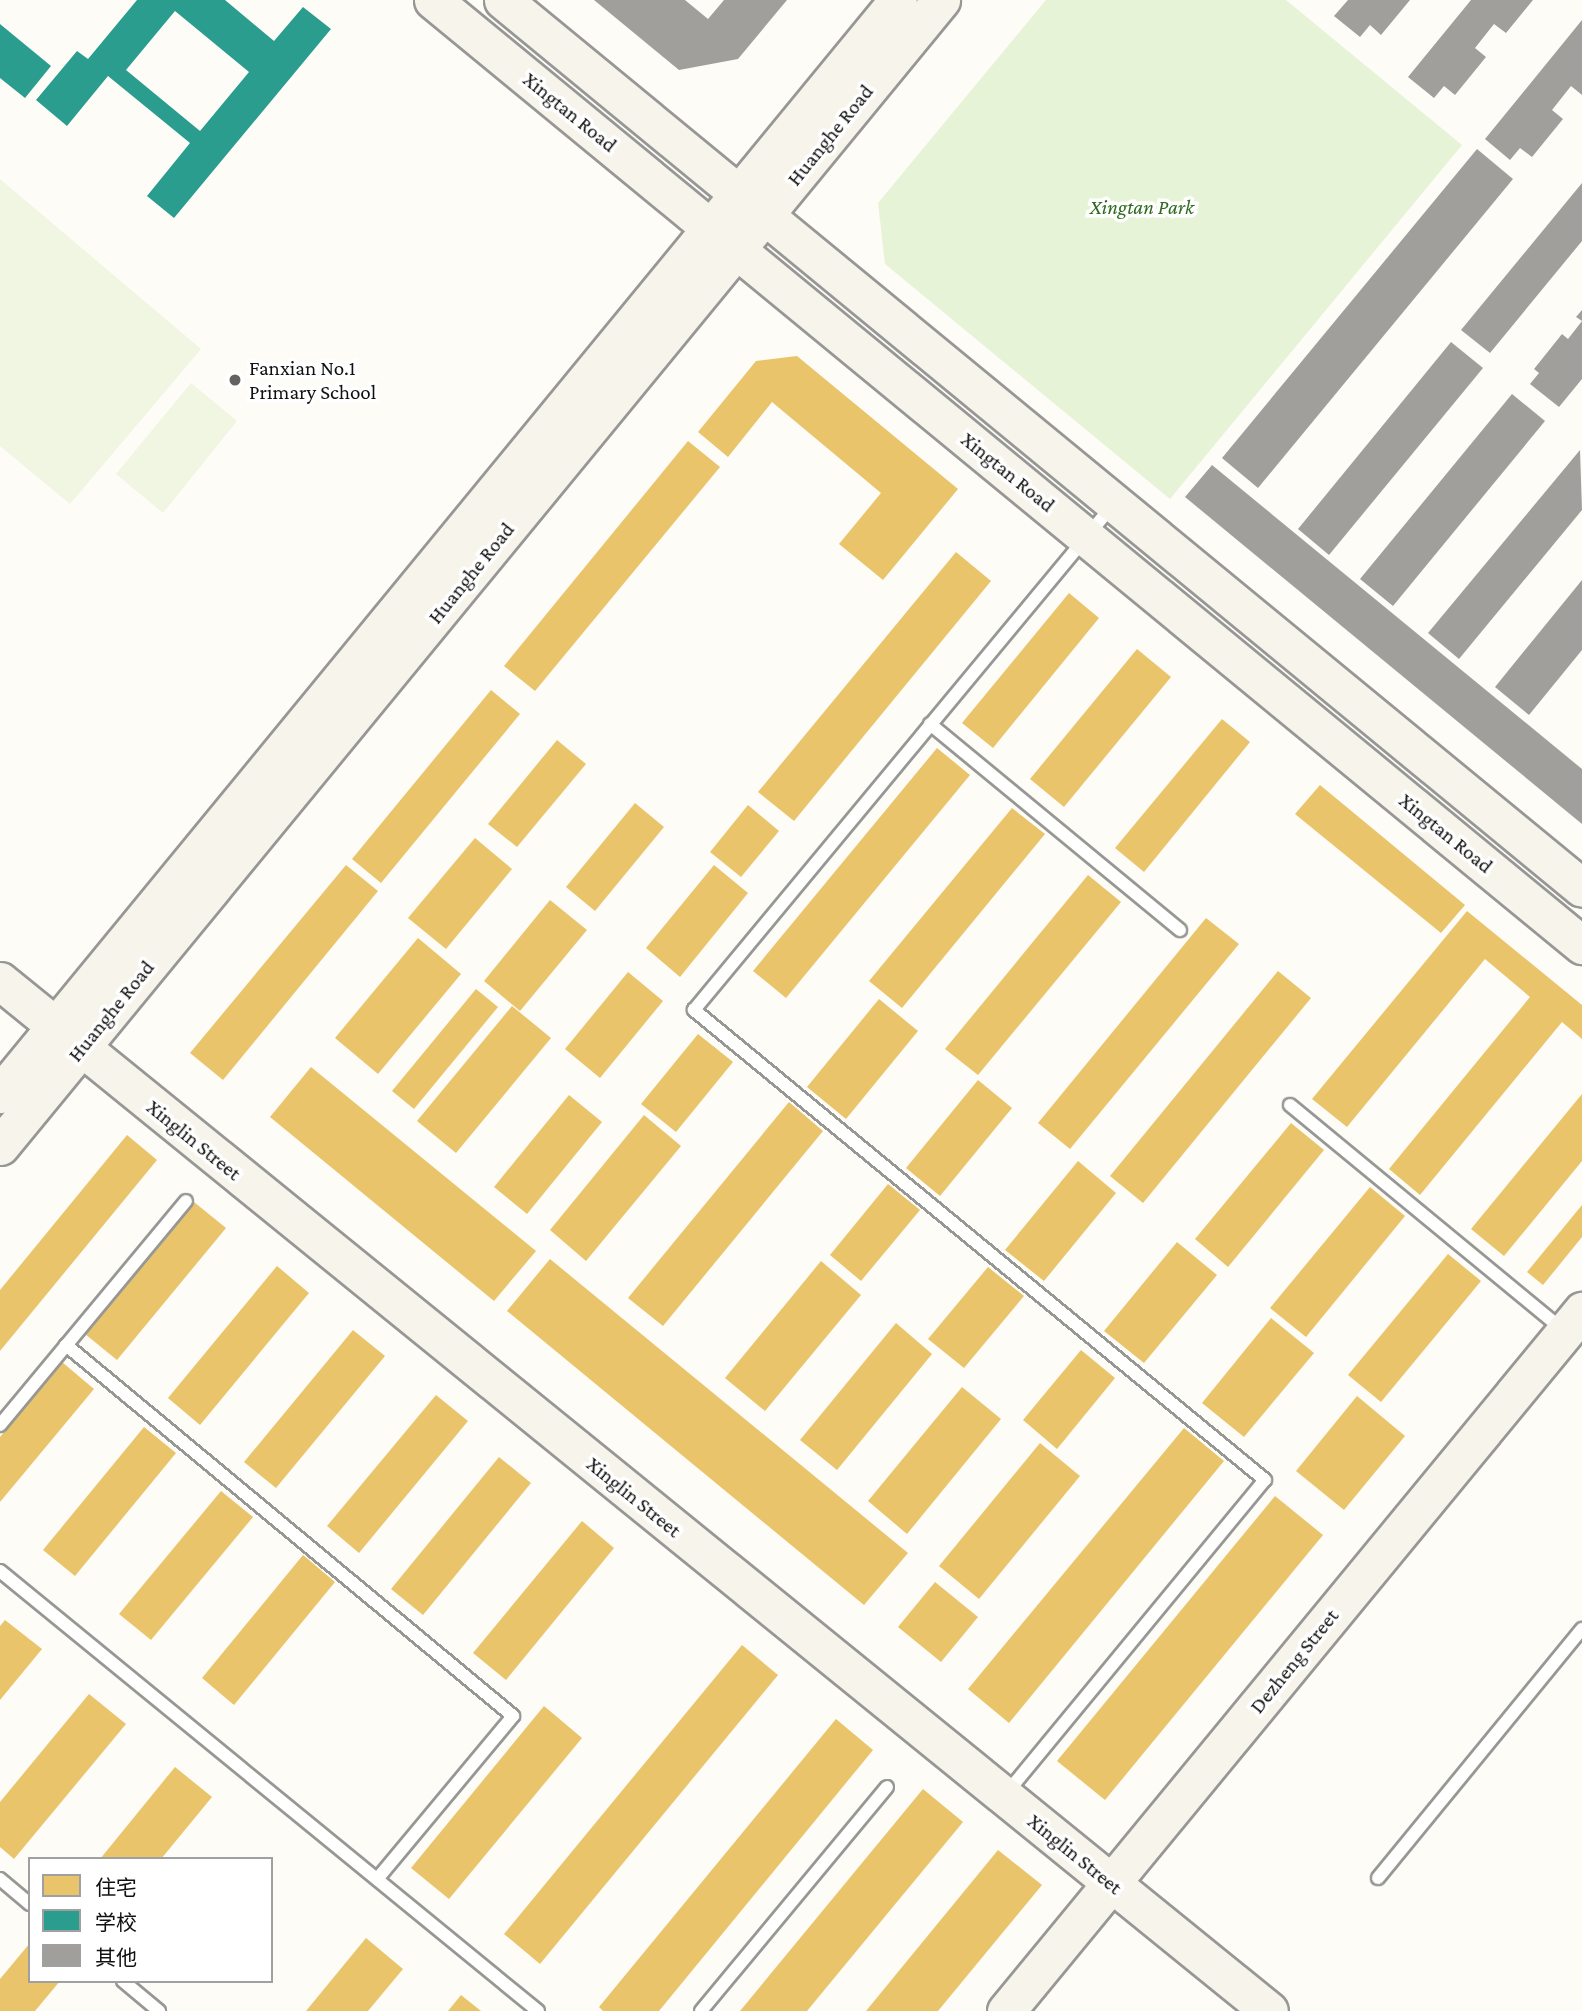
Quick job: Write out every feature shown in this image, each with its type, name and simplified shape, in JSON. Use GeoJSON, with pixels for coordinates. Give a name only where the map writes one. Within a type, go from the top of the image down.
{"type":"FeatureCollection","features":[{"type":"Feature","properties":{"kind":"street","name":"Xingtan Road"},"geometry":{"type":"LineString","coordinates":[[433,0],[1582,945]]}},
{"type":"Feature","properties":{"kind":"street","name":"Xingtan Road"},"geometry":{"type":"LineString","coordinates":[[503,0],[1582,888]]}},
{"type":"Feature","properties":{"kind":"street","name":"Huanghe Road"},"geometry":{"type":"LineString","coordinates":[[752,205],[898,0]]}},
{"type":"Feature","properties":{"kind":"street","name":"Huanghe Road"},"geometry":{"type":"LineString","coordinates":[[0,1146],[68,1037],[752,205],[941,0]]}},
{"type":"Feature","properties":{"kind":"street","name":"Xinglin Street"},"geometry":{"type":"LineString","coordinates":[[0,981],[1269,2011]]}},
{"type":"Feature","properties":{"kind":"street","name":"Huanghe Road"},"geometry":{"type":"LineString","coordinates":[[0,1094],[68,1037]]}},
{"type":"Feature","properties":{"kind":"street","name":"Dezheng Street"},"geometry":{"type":"LineString","coordinates":[[1006,2011],[1574,1322]]}},
{"type":"Feature","properties":{"kind":"lane"},"geometry":{"type":"LineString","coordinates":[[1004,1797],[1265,1480],[694,1010],[1114,503]]}},
{"type":"Feature","properties":{"kind":"lane"},"geometry":{"type":"LineString","coordinates":[[930,724],[1180,930]]}},
{"type":"Feature","properties":{"kind":"lane"},"geometry":{"type":"LineString","coordinates":[[1290,1105],[1574,1322]]}},
{"type":"Feature","properties":{"kind":"lane"},"geometry":{"type":"LineString","coordinates":[[0,1424],[186,1201]]}},
{"type":"Feature","properties":{"kind":"lane"},"geometry":{"type":"LineString","coordinates":[[66,1345],[513,1716],[377,1879]]}},
{"type":"Feature","properties":{"kind":"lane"},"geometry":{"type":"LineString","coordinates":[[0,1571],[538,2011]]}},
{"type":"Feature","properties":{"kind":"lane"},"geometry":{"type":"LineString","coordinates":[[1378,1878],[1582,1629]]}},
{"type":"Feature","properties":{"kind":"lane"},"geometry":{"type":"LineString","coordinates":[[701,2011],[887,1787]]}},
{"type":"Feature","properties":{"kind":"lane"},"geometry":{"type":"LineString","coordinates":[[0,1879],[28,1902]]}},
{"type":"Feature","properties":{"kind":"lane"},"geometry":{"type":"LineString","coordinates":[[125,1983],[159,2011]]}},
{"type":"Feature","properties":{"kind":"green space","name":"Xingtan Park"},"geometry":{"type":"Polygon","coordinates":[[[1046,0],[1286,0],[1462,145],[1170,499],[885,264],[878,203],[1046,0]]]}},
{"type":"Feature","properties":{"kind":"green space"},"geometry":{"type":"Polygon","coordinates":[[[0,179],[201,349],[70,504],[0,446],[0,179]]]}},
{"type":"Feature","properties":{"kind":"green space"},"geometry":{"type":"Polygon","coordinates":[[[191,383],[237,421],[163,513],[116,474],[191,383]]]}},
{"type":"Feature","properties":{"kind":"building: 住宅"},"geometry":{"type":"Polygon","coordinates":[[[797,356],[958,489],[883,580],[839,544],[881,493],[772,402],[728,457],[698,432],[756,361],[797,356]]]}},
{"type":"Feature","properties":{"kind":"building: 住宅"},"geometry":{"type":"Polygon","coordinates":[[[688,441],[720,467],[535,691],[504,666],[688,441]]]}},
{"type":"Feature","properties":{"kind":"building: 住宅"},"geometry":{"type":"Polygon","coordinates":[[[956,552],[991,581],[794,821],[758,792],[956,552]]]}},
{"type":"Feature","properties":{"kind":"building: 住宅"},"geometry":{"type":"Polygon","coordinates":[[[1069,593],[1099,618],[993,748],[962,723],[1069,593]]]}},
{"type":"Feature","properties":{"kind":"building: 住宅"},"geometry":{"type":"Polygon","coordinates":[[[1137,649],[1171,677],[1064,807],[1030,779],[1137,649]]]}},
{"type":"Feature","properties":{"kind":"building: 住宅"},"geometry":{"type":"Polygon","coordinates":[[[491,690],[520,714],[381,883],[352,859],[491,690]]]}},
{"type":"Feature","properties":{"kind":"building: 住宅"},"geometry":{"type":"Polygon","coordinates":[[[1222,719],[1250,742],[1144,872],[1115,848],[1222,719]]]}},
{"type":"Feature","properties":{"kind":"building: 住宅"},"geometry":{"type":"Polygon","coordinates":[[[557,740],[586,764],[517,847],[488,824],[557,740]]]}},
{"type":"Feature","properties":{"kind":"building: 住宅"},"geometry":{"type":"Polygon","coordinates":[[[937,748],[970,775],[786,998],[753,971],[937,748]]]}},
{"type":"Feature","properties":{"kind":"building: 住宅"},"geometry":{"type":"Polygon","coordinates":[[[1320,785],[1465,905],[1441,933],[1295,814],[1320,785]]]}},
{"type":"Feature","properties":{"kind":"building: 住宅"},"geometry":{"type":"Polygon","coordinates":[[[635,803],[664,827],[595,911],[566,887],[635,803]]]}},
{"type":"Feature","properties":{"kind":"building: 住宅"},"geometry":{"type":"Polygon","coordinates":[[[748,805],[779,831],[741,877],[710,852],[748,805]]]}},
{"type":"Feature","properties":{"kind":"building: 住宅"},"geometry":{"type":"Polygon","coordinates":[[[1012,808],[1045,834],[902,1008],[869,981],[1012,808]]]}},
{"type":"Feature","properties":{"kind":"building: 住宅"},"geometry":{"type":"Polygon","coordinates":[[[475,838],[512,869],[446,949],[408,918],[475,838]]]}},
{"type":"Feature","properties":{"kind":"building: 住宅"},"geometry":{"type":"Polygon","coordinates":[[[346,865],[378,891],[223,1080],[190,1053],[346,865]]]}},
{"type":"Feature","properties":{"kind":"building: 住宅"},"geometry":{"type":"Polygon","coordinates":[[[714,865],[748,893],[680,977],[646,948],[714,865]]]}},
{"type":"Feature","properties":{"kind":"building: 住宅"},"geometry":{"type":"Polygon","coordinates":[[[1088,875],[1121,902],[978,1075],[945,1049],[1088,875]]]}},
{"type":"Feature","properties":{"kind":"building: 住宅"},"geometry":{"type":"Polygon","coordinates":[[[550,900],[587,930],[520,1011],[484,981],[550,900]]]}},
{"type":"Feature","properties":{"kind":"building: 住宅"},"geometry":{"type":"Polygon","coordinates":[[[1467,911],[1582,1005],[1582,1039],[1562,1022],[1420,1195],[1389,1169],[1530,997],[1485,959],[1347,1127],[1312,1099],[1467,911]]]}},
{"type":"Feature","properties":{"kind":"building: 住宅"},"geometry":{"type":"Polygon","coordinates":[[[1206,918],[1239,944],[1070,1149],[1038,1123],[1206,918]]]}},
{"type":"Feature","properties":{"kind":"building: 住宅"},"geometry":{"type":"Polygon","coordinates":[[[418,938],[461,974],[378,1074],[335,1038],[418,938]]]}},
{"type":"Feature","properties":{"kind":"building: 住宅"},"geometry":{"type":"Polygon","coordinates":[[[1278,971],[1311,998],[1143,1203],[1110,1176],[1278,971]]]}},
{"type":"Feature","properties":{"kind":"building: 住宅"},"geometry":{"type":"Polygon","coordinates":[[[628,972],[663,1001],[600,1078],[565,1049],[628,972]]]}},
{"type":"Feature","properties":{"kind":"building: 住宅"},"geometry":{"type":"Polygon","coordinates":[[[476,989],[498,1007],[414,1109],[392,1091],[476,989]]]}},
{"type":"Feature","properties":{"kind":"building: 住宅"},"geometry":{"type":"Polygon","coordinates":[[[879,999],[918,1031],[846,1119],[807,1087],[879,999]]]}},
{"type":"Feature","properties":{"kind":"building: 住宅"},"geometry":{"type":"Polygon","coordinates":[[[512,1006],[551,1038],[456,1153],[417,1121],[512,1006]]]}},
{"type":"Feature","properties":{"kind":"building: 住宅"},"geometry":{"type":"Polygon","coordinates":[[[698,1034],[733,1062],[676,1132],[641,1104],[698,1034]]]}},
{"type":"Feature","properties":{"kind":"building: 住宅"},"geometry":{"type":"Polygon","coordinates":[[[311,1067],[536,1251],[494,1301],[270,1117],[311,1067]]]}},
{"type":"Feature","properties":{"kind":"building: 住宅"},"geometry":{"type":"Polygon","coordinates":[[[978,1080],[1012,1108],[940,1196],[906,1168],[978,1080]]]}},
{"type":"Feature","properties":{"kind":"building: 住宅"},"geometry":{"type":"Polygon","coordinates":[[[1582,1094],[1582,1161],[1504,1256],[1471,1229],[1582,1094]]]}},
{"type":"Feature","properties":{"kind":"building: 住宅"},"geometry":{"type":"Polygon","coordinates":[[[569,1095],[602,1122],[527,1214],[494,1187],[569,1095]]]}},
{"type":"Feature","properties":{"kind":"building: 住宅"},"geometry":{"type":"Polygon","coordinates":[[[789,1102],[823,1131],[663,1326],[628,1298],[789,1102]]]}},
{"type":"Feature","properties":{"kind":"building: 住宅"},"geometry":{"type":"Polygon","coordinates":[[[644,1115],[681,1146],[586,1261],[550,1230],[644,1115]]]}},
{"type":"Feature","properties":{"kind":"building: 住宅"},"geometry":{"type":"Polygon","coordinates":[[[1291,1123],[1324,1150],[1228,1267],[1195,1239],[1291,1123]]]}},
{"type":"Feature","properties":{"kind":"building: 住宅"},"geometry":{"type":"Polygon","coordinates":[[[127,1135],[157,1160],[0,1351],[0,1290],[127,1135]]]}},
{"type":"Feature","properties":{"kind":"building: 住宅"},"geometry":{"type":"Polygon","coordinates":[[[1078,1161],[1116,1193],[1044,1281],[1005,1250],[1078,1161]]]}},
{"type":"Feature","properties":{"kind":"building: 住宅"},"geometry":{"type":"Polygon","coordinates":[[[888,1184],[920,1210],[861,1281],[830,1255],[888,1184]]]}},
{"type":"Feature","properties":{"kind":"building: 住宅"},"geometry":{"type":"Polygon","coordinates":[[[1370,1187],[1405,1216],[1306,1337],[1270,1308],[1370,1187]]]}},
{"type":"Feature","properties":{"kind":"building: 住宅"},"geometry":{"type":"Polygon","coordinates":[[[194,1202],[226,1228],[117,1360],[85,1334],[194,1202]]]}},
{"type":"Feature","properties":{"kind":"building: 住宅"},"geometry":{"type":"Polygon","coordinates":[[[1582,1205],[1582,1237],[1543,1285],[1527,1272],[1582,1205]]]}},
{"type":"Feature","properties":{"kind":"building: 住宅"},"geometry":{"type":"Polygon","coordinates":[[[1177,1242],[1217,1275],[1144,1363],[1104,1331],[1177,1242]]]}},
{"type":"Feature","properties":{"kind":"building: 住宅"},"geometry":{"type":"Polygon","coordinates":[[[1448,1254],[1481,1281],[1381,1402],[1348,1375],[1448,1254]]]}},
{"type":"Feature","properties":{"kind":"building: 住宅"},"geometry":{"type":"Polygon","coordinates":[[[550,1259],[908,1553],[864,1605],[507,1311],[550,1259]]]}},
{"type":"Feature","properties":{"kind":"building: 住宅"},"geometry":{"type":"Polygon","coordinates":[[[821,1261],[861,1295],[765,1411],[725,1378],[821,1261]]]}},
{"type":"Feature","properties":{"kind":"building: 住宅"},"geometry":{"type":"Polygon","coordinates":[[[277,1266],[309,1293],[200,1425],[168,1398],[277,1266]]]}},
{"type":"Feature","properties":{"kind":"building: 住宅"},"geometry":{"type":"Polygon","coordinates":[[[988,1267],[1024,1296],[964,1368],[928,1339],[988,1267]]]}},
{"type":"Feature","properties":{"kind":"building: 住宅"},"geometry":{"type":"Polygon","coordinates":[[[1271,1318],[1314,1353],[1244,1437],[1202,1403],[1271,1318]]]}},
{"type":"Feature","properties":{"kind":"building: 住宅"},"geometry":{"type":"Polygon","coordinates":[[[896,1323],[932,1354],[837,1470],[800,1440],[896,1323]]]}},
{"type":"Feature","properties":{"kind":"building: 住宅"},"geometry":{"type":"Polygon","coordinates":[[[353,1330],[385,1356],[276,1488],[244,1462],[353,1330]]]}},
{"type":"Feature","properties":{"kind":"building: 住宅"},"geometry":{"type":"Polygon","coordinates":[[[1081,1350],[1115,1378],[1057,1449],[1023,1420],[1081,1350]]]}},
{"type":"Feature","properties":{"kind":"building: 住宅"},"geometry":{"type":"Polygon","coordinates":[[[62,1362],[94,1389],[0,1502],[0,1437],[62,1362]]]}},
{"type":"Feature","properties":{"kind":"building: 住宅"},"geometry":{"type":"Polygon","coordinates":[[[962,1387],[1001,1419],[907,1534],[868,1501],[962,1387]]]}},
{"type":"Feature","properties":{"kind":"building: 住宅"},"geometry":{"type":"Polygon","coordinates":[[[436,1395],[468,1421],[359,1553],[327,1526],[436,1395]]]}},
{"type":"Feature","properties":{"kind":"building: 住宅"},"geometry":{"type":"Polygon","coordinates":[[[1357,1396],[1405,1436],[1344,1510],[1296,1471],[1357,1396]]]}},
{"type":"Feature","properties":{"kind":"building: 住宅"},"geometry":{"type":"Polygon","coordinates":[[[144,1427],[176,1453],[75,1576],[43,1550],[144,1427]]]}},
{"type":"Feature","properties":{"kind":"building: 住宅"},"geometry":{"type":"Polygon","coordinates":[[[1184,1428],[1224,1461],[1009,1723],[968,1689],[1184,1428]]]}},
{"type":"Feature","properties":{"kind":"building: 住宅"},"geometry":{"type":"Polygon","coordinates":[[[1040,1443],[1080,1476],[979,1599],[939,1566],[1040,1443]]]}},
{"type":"Feature","properties":{"kind":"building: 住宅"},"geometry":{"type":"Polygon","coordinates":[[[499,1457],[531,1483],[423,1615],[391,1589],[499,1457]]]}},
{"type":"Feature","properties":{"kind":"building: 住宅"},"geometry":{"type":"Polygon","coordinates":[[[221,1491],[253,1517],[151,1640],[119,1614],[221,1491]]]}},
{"type":"Feature","properties":{"kind":"building: 住宅"},"geometry":{"type":"Polygon","coordinates":[[[1275,1496],[1323,1535],[1105,1800],[1057,1761],[1275,1496]]]}},
{"type":"Feature","properties":{"kind":"building: 住宅"},"geometry":{"type":"Polygon","coordinates":[[[582,1521],[614,1548],[506,1680],[473,1653],[582,1521]]]}},
{"type":"Feature","properties":{"kind":"building: 住宅"},"geometry":{"type":"Polygon","coordinates":[[[303,1555],[335,1582],[234,1705],[202,1678],[303,1555]]]}},
{"type":"Feature","properties":{"kind":"building: 住宅"},"geometry":{"type":"Polygon","coordinates":[[[935,1582],[978,1617],[941,1662],[898,1627],[935,1582]]]}},
{"type":"Feature","properties":{"kind":"building: 住宅"},"geometry":{"type":"Polygon","coordinates":[[[5,1620],[42,1649],[0,1700],[0,1626],[5,1620]]]}},
{"type":"Feature","properties":{"kind":"building: 住宅"},"geometry":{"type":"Polygon","coordinates":[[[742,1645],[778,1675],[540,1964],[504,1934],[742,1645]]]}},
{"type":"Feature","properties":{"kind":"building: 住宅"},"geometry":{"type":"Polygon","coordinates":[[[89,1694],[126,1724],[14,1859],[0,1847],[0,1802],[89,1694]]]}},
{"type":"Feature","properties":{"kind":"building: 住宅"},"geometry":{"type":"Polygon","coordinates":[[[544,1706],[582,1738],[449,1899],[411,1868],[544,1706]]]}},
{"type":"Feature","properties":{"kind":"building: 住宅"},"geometry":{"type":"Polygon","coordinates":[[[836,1719],[873,1750],[659,2011],[603,2011],[599,2007],[836,1719]]]}},
{"type":"Feature","properties":{"kind":"building: 住宅"},"geometry":{"type":"Polygon","coordinates":[[[175,1767],[212,1797],[163,1857],[102,1857],[175,1767]]]}},
{"type":"Feature","properties":{"kind":"building: 住宅"},"geometry":{"type":"Polygon","coordinates":[[[923,1789],[963,1822],[807,2011],[740,2011],[923,1789]]]}},
{"type":"Feature","properties":{"kind":"building: 住宅"},"geometry":{"type":"Polygon","coordinates":[[[998,1850],[1042,1885],[938,2011],[866,2011],[998,1850]]]}},
{"type":"Feature","properties":{"kind":"building: 住宅"},"geometry":{"type":"Polygon","coordinates":[[[366,1938],[403,1969],[368,2011],[306,2011],[366,1938]]]}},
{"type":"Feature","properties":{"kind":"building: 住宅"},"geometry":{"type":"Polygon","coordinates":[[[28,1945],[28,1983],[58,1983],[35,2011],[0,2011],[0,1979],[28,1945]]]}},
{"type":"Feature","properties":{"kind":"building: 住宅"},"geometry":{"type":"Polygon","coordinates":[[[461,1995],[481,2011],[448,2011],[461,1995]]]}},
{"type":"Feature","properties":{"kind":"building: 学校"},"geometry":{"type":"Polygon","coordinates":[[[137,0],[225,0],[274,41],[303,7],[331,29],[174,218],[147,196],[190,143],[108,76],[67,126],[36,100],[77,51],[88,59],[137,0]],[[175,11],[126,70],[200,131],[249,72],[175,11]]]}},
{"type":"Feature","properties":{"kind":"building: 学校"},"geometry":{"type":"Polygon","coordinates":[[[0,24],[51,66],[25,98],[0,78],[0,24]]]}},
{"type":"Feature","properties":{"kind":"building: 其他"},"geometry":{"type":"Polygon","coordinates":[[[594,0],[685,0],[708,19],[724,0],[787,0],[738,59],[679,70],[594,0]]]}},
{"type":"Feature","properties":{"kind":"building: 其他"},"geometry":{"type":"Polygon","coordinates":[[[1348,0],[1410,0],[1381,35],[1370,25],[1360,37],[1334,16],[1348,0]]]}},
{"type":"Feature","properties":{"kind":"building: 其他"},"geometry":{"type":"Polygon","coordinates":[[[1471,0],[1533,0],[1506,33],[1494,24],[1475,48],[1486,57],[1455,95],[1444,86],[1434,98],[1408,77],[1471,0]]]}},
{"type":"Feature","properties":{"kind":"building: 其他"},"geometry":{"type":"Polygon","coordinates":[[[1582,20],[1582,95],[1571,86],[1552,110],[1563,119],[1532,157],[1520,148],[1510,160],[1485,139],[1582,20]]]}},
{"type":"Feature","properties":{"kind":"building: 其他"},"geometry":{"type":"Polygon","coordinates":[[[1477,149],[1513,179],[1258,488],[1222,458],[1477,149]]]}},
{"type":"Feature","properties":{"kind":"building: 其他"},"geometry":{"type":"Polygon","coordinates":[[[1582,183],[1582,241],[1490,353],[1461,330],[1582,183]]]}},
{"type":"Feature","properties":{"kind":"building: 其他"},"geometry":{"type":"Polygon","coordinates":[[[1582,310],[1582,321],[1576,317],[1582,310]]]}},
{"type":"Feature","properties":{"kind":"building: 其他"},"geometry":{"type":"Polygon","coordinates":[[[1582,321],[1582,379],[1559,407],[1530,384],[1539,373],[1534,369],[1562,334],[1568,339],[1582,321]]]}},
{"type":"Feature","properties":{"kind":"building: 其他"},"geometry":{"type":"Polygon","coordinates":[[[1451,342],[1483,368],[1329,555],[1298,529],[1451,342]]]}},
{"type":"Feature","properties":{"kind":"building: 其他"},"geometry":{"type":"Polygon","coordinates":[[[1512,394],[1545,421],[1393,606],[1360,579],[1512,394]]]}},
{"type":"Feature","properties":{"kind":"building: 其他"},"geometry":{"type":"Polygon","coordinates":[[[1580,450],[1582,510],[1459,659],[1428,633],[1580,450]]]}},
{"type":"Feature","properties":{"kind":"building: 其他"},"geometry":{"type":"Polygon","coordinates":[[[1212,465],[1582,769],[1582,824],[1185,497],[1212,465]]]}},
{"type":"Feature","properties":{"kind":"building: 其他"},"geometry":{"type":"Polygon","coordinates":[[[1582,580],[1582,650],[1529,715],[1495,687],[1582,580]]]}},
{"type":"Feature","properties":{"kind":"place","name":"Fanxian No.1 Primary School"},"geometry":{"type":"Point","coordinates":[235,380]}}]}
